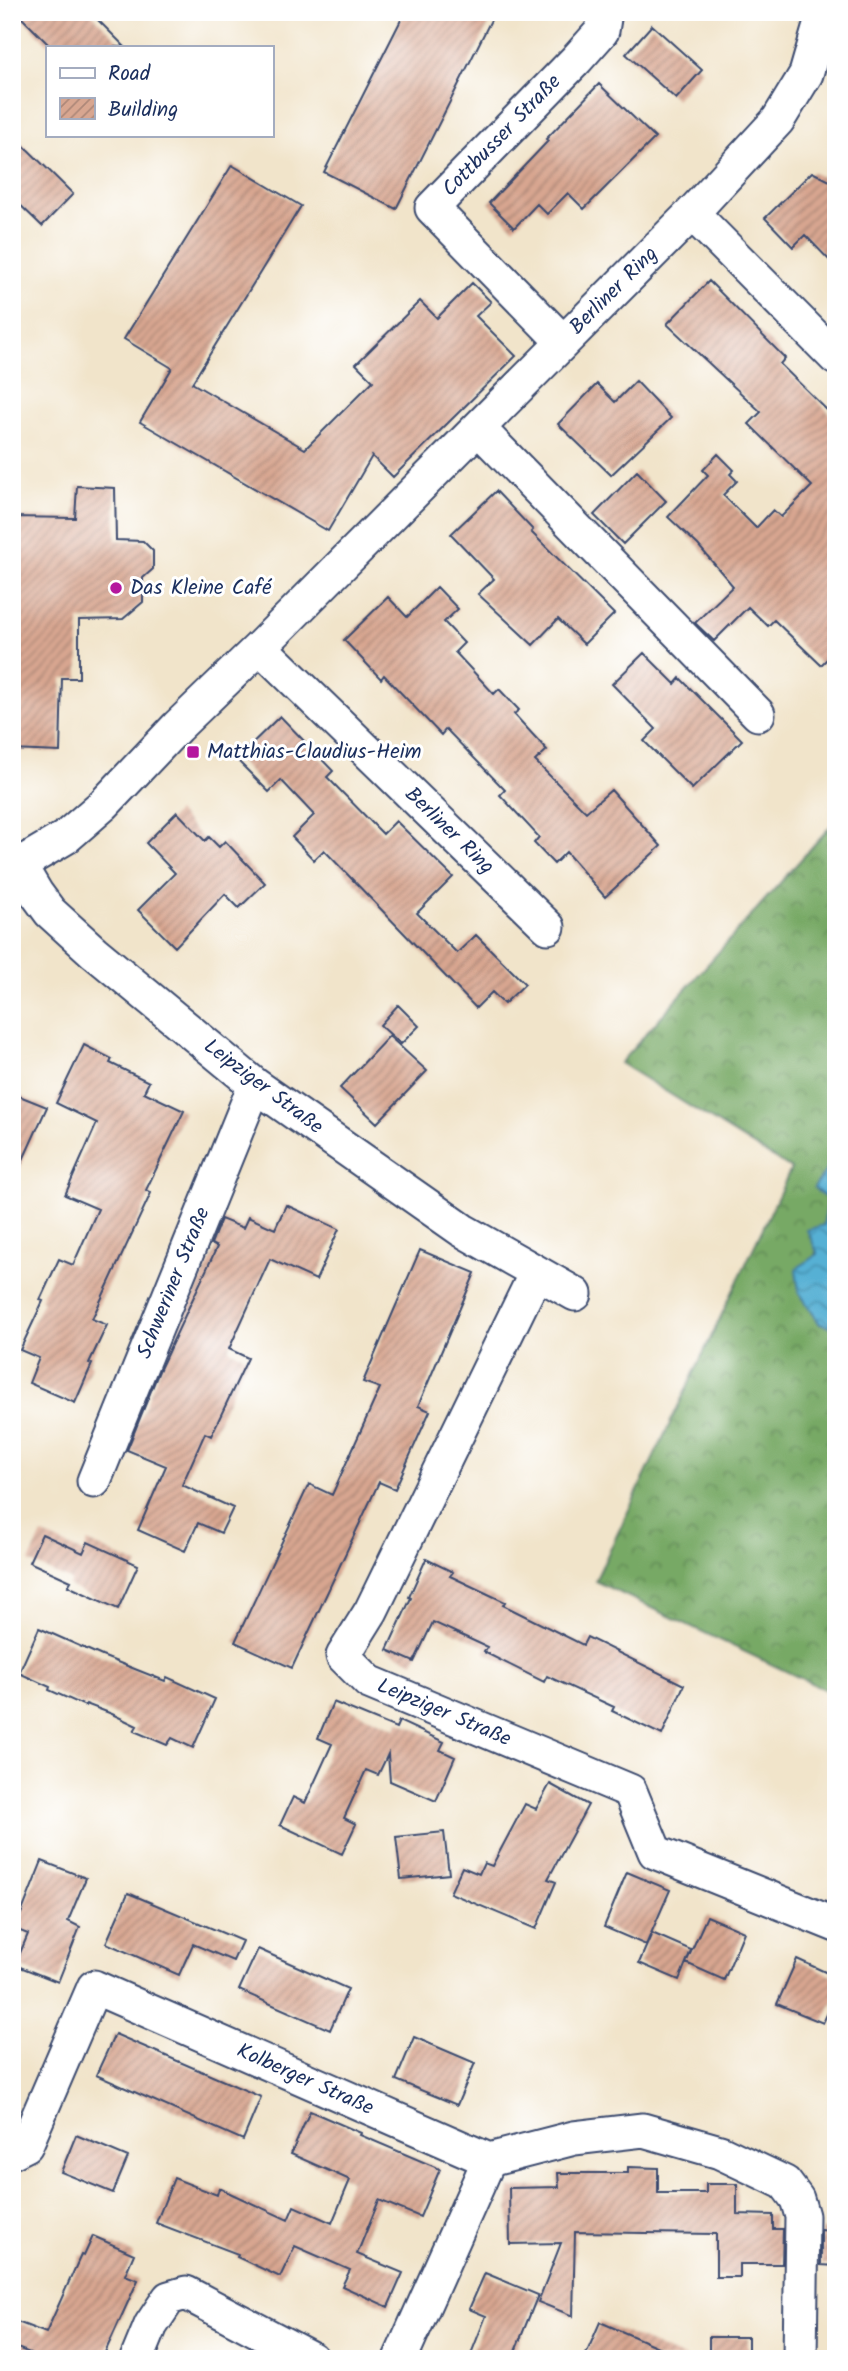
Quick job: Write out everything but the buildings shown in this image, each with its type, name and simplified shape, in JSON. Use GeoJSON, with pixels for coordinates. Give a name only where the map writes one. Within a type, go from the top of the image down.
{"type":"FeatureCollection","features":[{"type":"Feature","properties":{"kind":"street","name":"Cottbusser Straße"},"geometry":{"type":"LineString","coordinates":[[564,342],[432,208],[602,31],[606,12]]}},
{"type":"Feature","properties":{"kind":"street","name":"Berliner Ring"},"geometry":{"type":"LineString","coordinates":[[16,867],[66,837],[104,804],[177,727],[692,213],[778,120],[806,74],[828,15]]}},
{"type":"Feature","properties":{"kind":"street"},"geometry":{"type":"LineString","coordinates":[[692,213],[836,358]]}},
{"type":"Feature","properties":{"kind":"street"},"geometry":{"type":"LineString","coordinates":[[478,428],[758,714]]}},
{"type":"Feature","properties":{"kind":"street","name":"Berliner Ring"},"geometry":{"type":"LineString","coordinates":[[260,647],[548,926]]}},
{"type":"Feature","properties":{"kind":"street","name":"Leipziger Straße"},"geometry":{"type":"LineString","coordinates":[[16,867],[59,920],[94,952],[255,1085],[462,1230],[575,1294]]}},
{"type":"Feature","properties":{"kind":"street","name":"Schweriner Straße"},"geometry":{"type":"LineString","coordinates":[[94,1481],[255,1085]]}},
{"type":"Feature","properties":{"kind":"street","name":"Leipziger Straße"},"geometry":{"type":"LineString","coordinates":[[536,1273],[371,1611],[343,1656],[369,1682],[630,1791],[655,1852],[836,1925]]}},
{"type":"Feature","properties":{"kind":"street","name":"Kolberger Straße"},"geometry":{"type":"LineString","coordinates":[[12,2152],[26,2145],[94,1987],[489,2160]]}},
{"type":"Feature","properties":{"kind":"street"},"geometry":{"type":"LineString","coordinates":[[400,2359],[489,2160],[573,2138],[643,2130],[720,2152],[785,2183],[797,2199],[802,2216],[800,2359]]}},
{"type":"Feature","properties":{"kind":"street"},"geometry":{"type":"LineString","coordinates":[[137,2359],[151,2325],[169,2298],[186,2293],[312,2359]]}},
{"type":"Feature","properties":{"kind":"green space"},"geometry":{"type":"Polygon","coordinates":[[[836,820],[836,1156],[814,1188],[827,1199],[825,1213],[818,1247],[799,1292],[820,1324],[836,1328],[836,1695],[595,1581],[791,1169],[620,1063],[836,820]]]}},
{"type":"Feature","properties":{"kind":"water"},"geometry":{"type":"Polygon","coordinates":[[[836,1156],[836,1328],[820,1324],[799,1292],[796,1269],[818,1254],[807,1230],[824,1225],[827,1199],[814,1188],[836,1156]]]}},
{"type":"Feature","properties":{"kind":"place","name":"Das Kleine Café"},"geometry":{"type":"Point","coordinates":[116,588]}},
{"type":"Feature","properties":{"kind":"place","name":"Matthias-Claudius-Heim"},"geometry":{"type":"Point","coordinates":[193,752]}}]}
